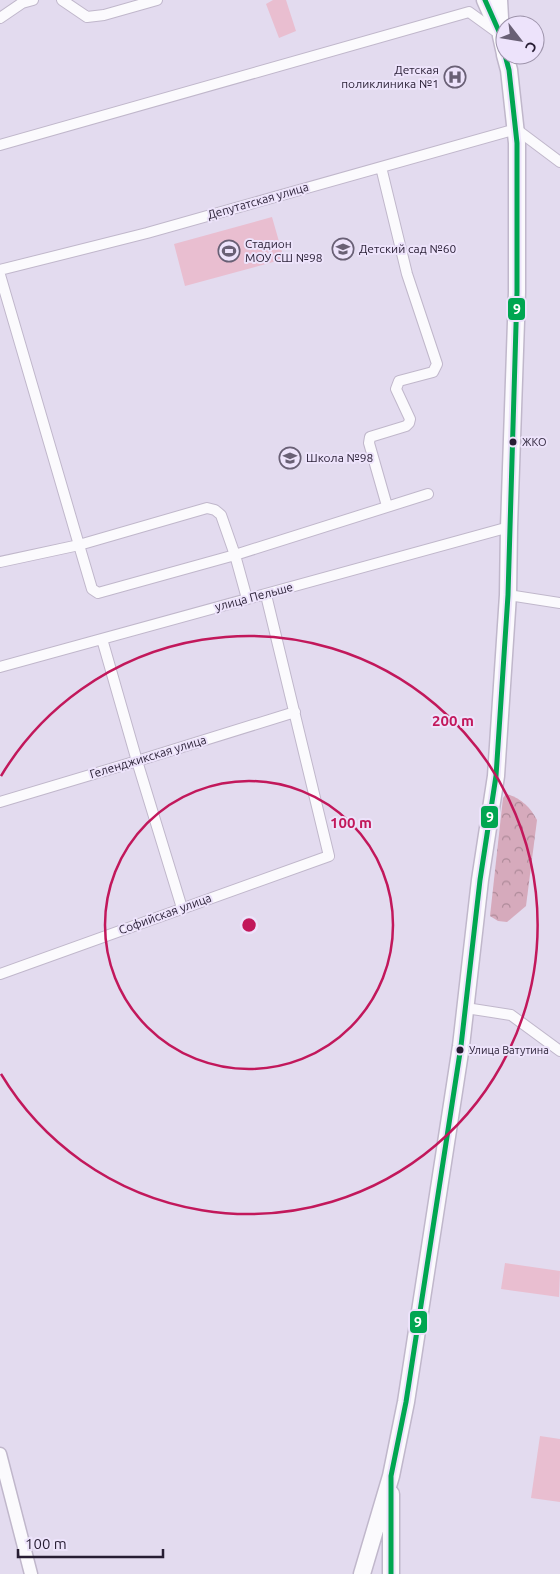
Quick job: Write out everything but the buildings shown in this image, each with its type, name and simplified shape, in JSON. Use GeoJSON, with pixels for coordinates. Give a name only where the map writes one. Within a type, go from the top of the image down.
{"type":"FeatureCollection","features":[{"type":"Feature","properties":{"kind":"highway"},"geometry":{"type":"LineString","coordinates":[[485,0],[495,22]]}},
{"type":"Feature","properties":{"kind":"highway"},"geometry":{"type":"LineString","coordinates":[[499,0],[500,15]]}},
{"type":"Feature","properties":{"kind":"highway"},"geometry":{"type":"LineString","coordinates":[[362,1574],[392,1476],[406,1402],[466,1008],[480,880],[496,776],[508,595],[508,527],[517,292],[516,129],[507,65]]}},
{"type":"Feature","properties":{"kind":"highway"},"geometry":{"type":"LineString","coordinates":[[391,1574],[392,1476]]}},
{"type":"Feature","properties":{"kind":"street"},"geometry":{"type":"LineString","coordinates":[[0,18],[22,3],[34,0]]}},
{"type":"Feature","properties":{"kind":"street"},"geometry":{"type":"LineString","coordinates":[[62,0],[87,17],[104,15],[157,0]]}},
{"type":"Feature","properties":{"kind":"street"},"geometry":{"type":"LineString","coordinates":[[0,145],[470,12],[495,31]]}},
{"type":"Feature","properties":{"kind":"street"},"geometry":{"type":"LineString","coordinates":[[516,129],[560,162]]}},
{"type":"Feature","properties":{"kind":"street","name":"Депутатская улица"},"geometry":{"type":"LineString","coordinates":[[0,270],[147,233],[516,129]]}},
{"type":"Feature","properties":{"kind":"street"},"geometry":{"type":"LineString","coordinates":[[381,167],[407,274],[436,364],[433,372],[399,381],[396,385],[396,389],[410,419],[409,424],[370,437],[369,443],[388,506]]}},
{"type":"Feature","properties":{"kind":"street"},"geometry":{"type":"LineString","coordinates":[[0,275],[92,589],[98,593],[235,555],[428,494]]}},
{"type":"Feature","properties":{"kind":"street"},"geometry":{"type":"LineString","coordinates":[[0,562],[79,544],[207,508],[221,515],[246,594],[249,598]]}},
{"type":"Feature","properties":{"kind":"street","name":"улица Пельше"},"geometry":{"type":"LineString","coordinates":[[0,667],[508,527]]}},
{"type":"Feature","properties":{"kind":"street"},"geometry":{"type":"LineString","coordinates":[[266,594],[295,712]]}},
{"type":"Feature","properties":{"kind":"street"},"geometry":{"type":"LineString","coordinates":[[508,595],[560,603]]}},
{"type":"Feature","properties":{"kind":"street"},"geometry":{"type":"LineString","coordinates":[[102,639],[182,908]]}},
{"type":"Feature","properties":{"kind":"street","name":"Геленджикская улица"},"geometry":{"type":"LineString","coordinates":[[0,802],[295,712]]}},
{"type":"Feature","properties":{"kind":"street","name":"Софийская улица"},"geometry":{"type":"LineString","coordinates":[[0,974],[330,856],[295,712]]}},
{"type":"Feature","properties":{"kind":"street"},"geometry":{"type":"LineString","coordinates":[[466,1008],[511,1015],[560,1051]]}},
{"type":"Feature","properties":{"kind":"street"},"geometry":{"type":"LineString","coordinates":[[0,1454],[31,1574]]}},
{"type":"Feature","properties":{"kind":"shaded area"},"geometry":{"type":"Polygon","coordinates":[[[273,0],[286,0],[296,31],[279,38],[266,4],[273,0]]]}},
{"type":"Feature","properties":{"kind":"shaded area","name":"Стадион МОУ СШ №98"},"geometry":{"type":"Polygon","coordinates":[[[272,217],[284,259],[185,286],[174,244],[272,217]]]}},
{"type":"Feature","properties":{"kind":"shaded area"},"geometry":{"type":"Polygon","coordinates":[[[505,1263],[560,1271],[559,1297],[501,1289],[505,1263]]]}},
{"type":"Feature","properties":{"kind":"shaded area"},"geometry":{"type":"Polygon","coordinates":[[[540,1436],[560,1439],[560,1502],[531,1498],[540,1436]]]}},
{"type":"Feature","properties":{"kind":"green space"},"geometry":{"type":"Polygon","coordinates":[[[506,794],[524,804],[537,820],[526,906],[507,922],[498,921],[490,916],[503,798],[506,794]]]}},
{"type":"Feature","properties":{"kind":"transit line","name":"9"},"geometry":{"type":"LineString","coordinates":[[485,0],[495,22]]}},
{"type":"Feature","properties":{"kind":"transit line","name":"9"},"geometry":{"type":"LineString","coordinates":[[391,1574],[391,1476],[406,1402],[461,1046],[480,880],[496,776],[508,595],[517,292],[517,143],[508,65]]}},
{"type":"Feature","properties":{"kind":"place","name":"Детская поликлиника №1"},"geometry":{"type":"Point","coordinates":[455,77]}},
{"type":"Feature","properties":{"kind":"place","name":"Детский сад №60"},"geometry":{"type":"Point","coordinates":[343,249]}},
{"type":"Feature","properties":{"kind":"place","name":"Стадион МОУ СШ №98"},"geometry":{"type":"Point","coordinates":[229,251]}},
{"type":"Feature","properties":{"kind":"place","name":"ЖКО"},"geometry":{"type":"Point","coordinates":[513,442]}},
{"type":"Feature","properties":{"kind":"place","name":"Школа №98"},"geometry":{"type":"Point","coordinates":[290,458]}},
{"type":"Feature","properties":{"kind":"place","name":"Улица Ватутина"},"geometry":{"type":"Point","coordinates":[460,1050]}}]}
